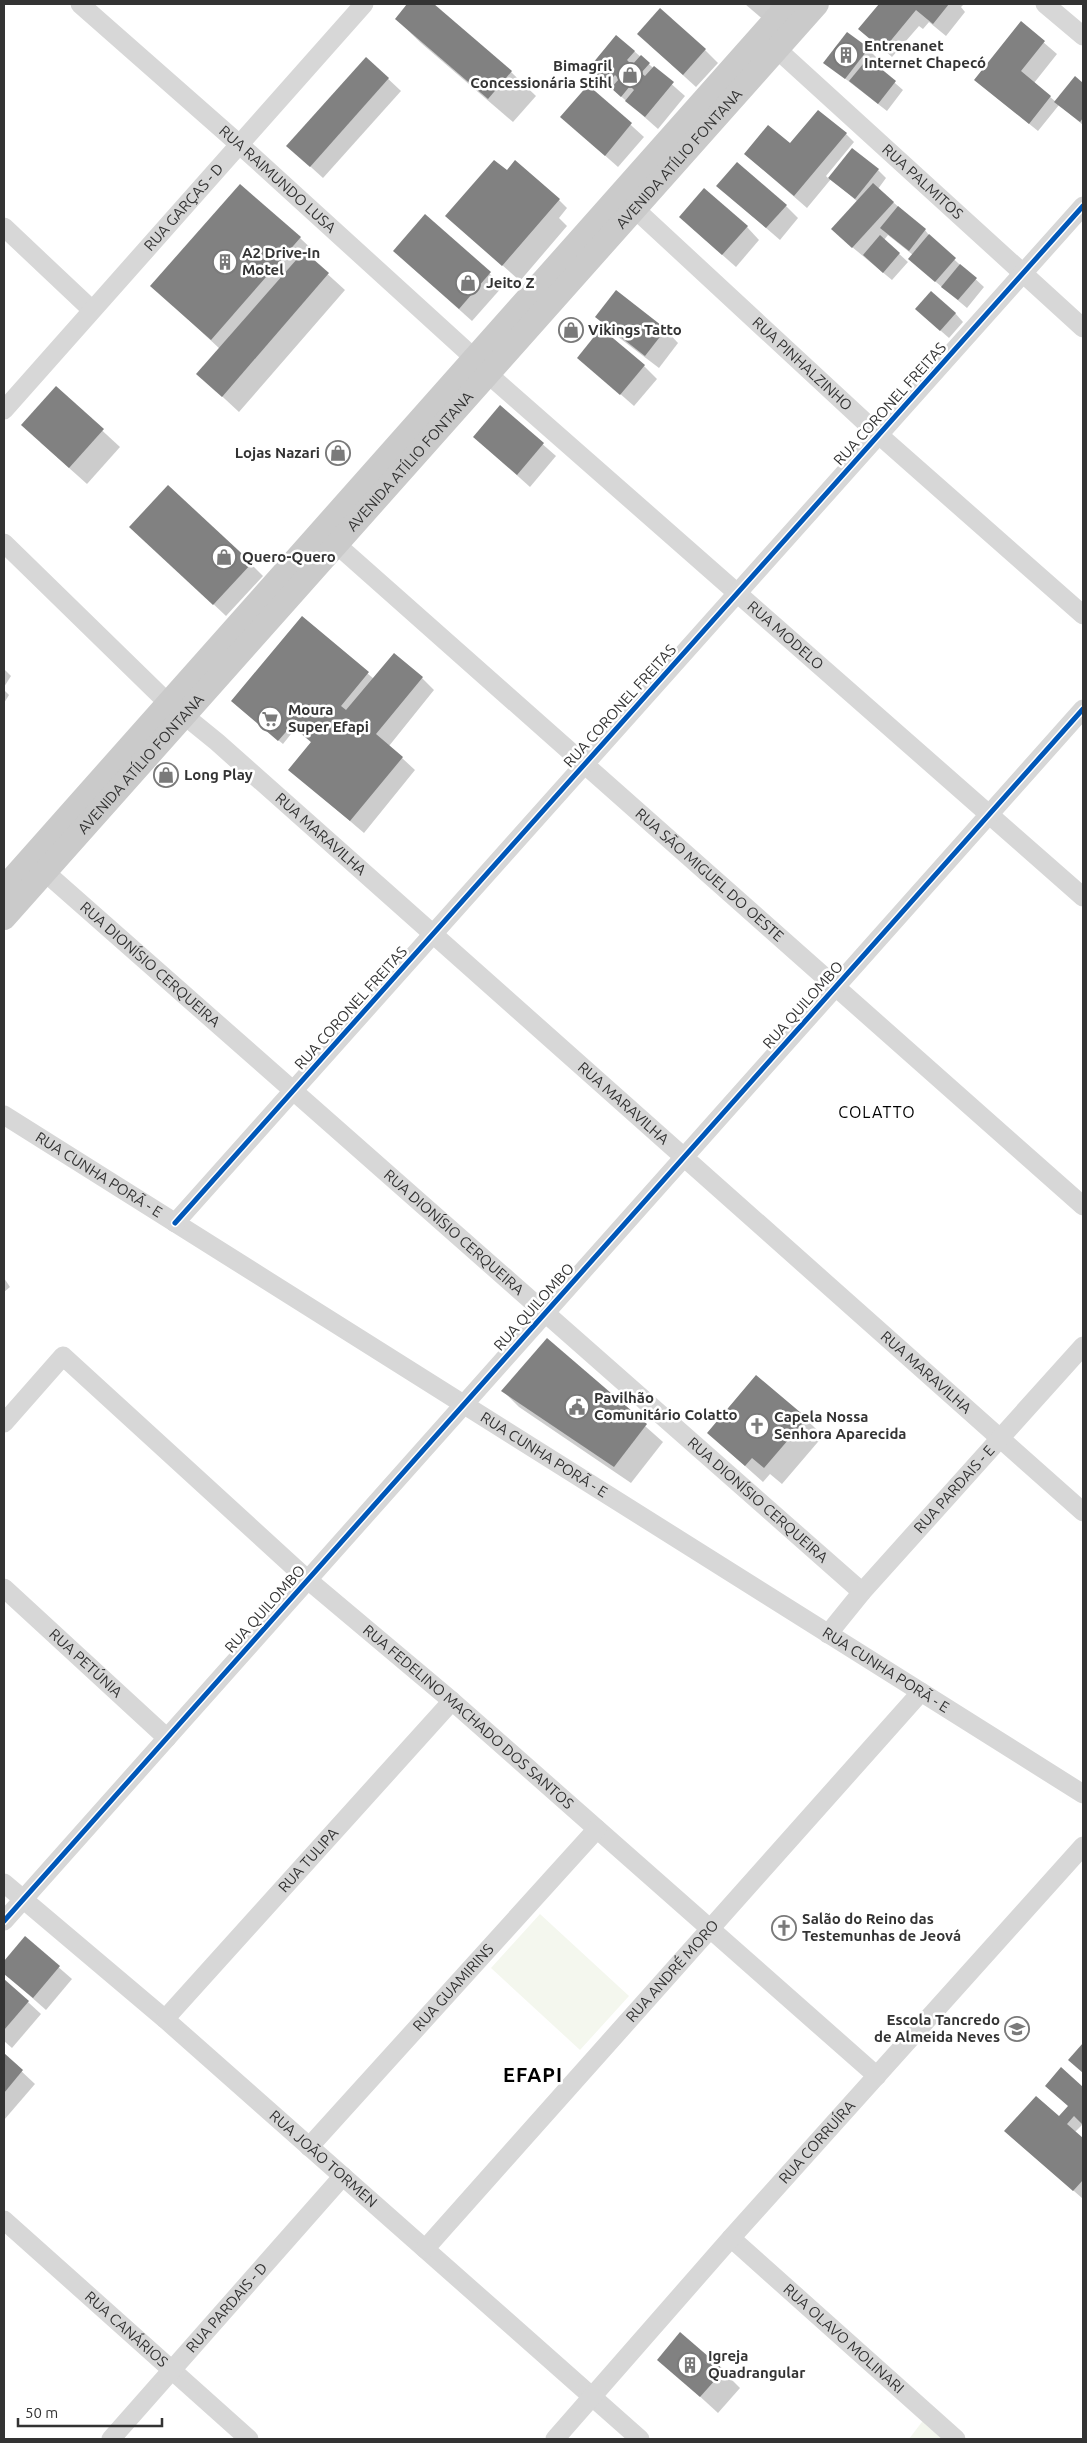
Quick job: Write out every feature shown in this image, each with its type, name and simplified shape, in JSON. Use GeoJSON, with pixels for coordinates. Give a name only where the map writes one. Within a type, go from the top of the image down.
{"type":"FeatureCollection","features":[{"type":"Feature","properties":{"kind":"main road","name":"AVENIDA ATÍLIO FONTANA"},"geometry":{"type":"LineString","coordinates":[[7,879],[176,710],[336,544],[480,366],[635,209],[769,42],[789,4]]}},
{"type":"Feature","properties":{"kind":"main road","name":"AVENIDA ATÍLIO FONTANA"},"geometry":{"type":"LineString","coordinates":[[4,918],[45,872],[176,710],[480,366],[769,42],[817,4]]}},
{"type":"Feature","properties":{"kind":"street","name":"RUA RAIMUNDO LUSA"},"geometry":{"type":"LineString","coordinates":[[80,4],[239,144],[480,366]]}},
{"type":"Feature","properties":{"kind":"street","name":"RUA GARÇAS - D"},"geometry":{"type":"LineString","coordinates":[[4,410],[364,4]]}},
{"type":"Feature","properties":{"kind":"street"},"geometry":{"type":"LineString","coordinates":[[1045,4],[1083,36]]}},
{"type":"Feature","properties":{"kind":"street","name":"RUA PALMITOS"},"geometry":{"type":"LineString","coordinates":[[769,42],[1083,328]]}},
{"type":"Feature","properties":{"kind":"street","name":"RUA CORONEL FREITAS"},"geometry":{"type":"LineString","coordinates":[[175,1223],[1083,206]]}},
{"type":"Feature","properties":{"kind":"street","name":"RUA PINHALZINHO"},"geometry":{"type":"LineString","coordinates":[[635,209],[879,435],[1083,615]]}},
{"type":"Feature","properties":{"kind":"street"},"geometry":{"type":"LineString","coordinates":[[4,227],[92,310]]}},
{"type":"Feature","properties":{"kind":"street","name":"RUA MODELO"},"geometry":{"type":"LineString","coordinates":[[480,366],[1083,897]]}},
{"type":"Feature","properties":{"kind":"street","name":"RUA MARAVILHA"},"geometry":{"type":"LineString","coordinates":[[4,542],[176,710],[433,935],[1083,1512]]}},
{"type":"Feature","properties":{"kind":"street","name":"RUA SÃO MIGUEL DO OESTE"},"geometry":{"type":"LineString","coordinates":[[336,544],[1083,1206]]}},
{"type":"Feature","properties":{"kind":"street","name":"RUA QUILOMBO"},"geometry":{"type":"LineString","coordinates":[[4,1921],[1083,709]]}},
{"type":"Feature","properties":{"kind":"street","name":"RUA DIONÍSIO CERQUEIRA"},"geometry":{"type":"LineString","coordinates":[[45,872],[862,1592]]}},
{"type":"Feature","properties":{"kind":"street","name":"RUA CUNHA PORÃ - E"},"geometry":{"type":"LineString","coordinates":[[4,1115],[1083,1794]]}},
{"type":"Feature","properties":{"kind":"street","name":"RUA PARDAIS - E"},"geometry":{"type":"LineString","coordinates":[[828,1634],[862,1592],[1083,1346]]}},
{"type":"Feature","properties":{"kind":"street","name":"RUA FEDELINO MACHADO DOS SANTOS"},"geometry":{"type":"LineString","coordinates":[[4,1423],[63,1356],[308,1580],[452,1701],[877,2076]]}},
{"type":"Feature","properties":{"kind":"street","name":"RUA PETÚNIA"},"geometry":{"type":"LineString","coordinates":[[4,1588],[167,1738]]}},
{"type":"Feature","properties":{"kind":"street","name":"RUA ANDRÉ MORO"},"geometry":{"type":"LineString","coordinates":[[425,2249],[921,1692]]}},
{"type":"Feature","properties":{"kind":"street","name":"RUA TULIPA"},"geometry":{"type":"LineString","coordinates":[[165,2019],[452,1701]]}},
{"type":"Feature","properties":{"kind":"street","name":"RUA GUAMIRINS"},"geometry":{"type":"LineString","coordinates":[[309,2147],[597,1828]]}},
{"type":"Feature","properties":{"kind":"street","name":"RUA CORRUÍRA"},"geometry":{"type":"LineString","coordinates":[[555,2439],[731,2238],[1083,1846]]}},
{"type":"Feature","properties":{"kind":"street","name":"RUA JOÃO TORMEN"},"geometry":{"type":"LineString","coordinates":[[4,1883],[165,2019],[640,2439]]}},
{"type":"Feature","properties":{"kind":"street","name":"RUA PARDAIS - D"},"geometry":{"type":"LineString","coordinates":[[111,2439],[343,2176]]}},
{"type":"Feature","properties":{"kind":"street","name":"RUA CANÁRIOS"},"geometry":{"type":"LineString","coordinates":[[4,2220],[249,2439]]}},
{"type":"Feature","properties":{"kind":"street","name":"RUA OLAVO MOLINARI"},"geometry":{"type":"LineString","coordinates":[[731,2238],[956,2439]]}},
{"type":"Feature","properties":{"kind":"shaded area"},"geometry":{"type":"Polygon","coordinates":[[[540,1914],[629,1996],[580,2050],[491,1968],[540,1914]]]}},
{"type":"Feature","properties":{"kind":"shaded area"},"geometry":{"type":"Polygon","coordinates":[[[925,2418],[945,2439],[909,2439],[925,2418]]]}},
{"type":"Feature","properties":{"kind":"building"},"geometry":{"type":"Polygon","coordinates":[[[407,4],[434,4],[512,71],[488,99],[395,19],[407,4]]]}},
{"type":"Feature","properties":{"kind":"building"},"geometry":{"type":"Polygon","coordinates":[[[879,4],[949,4],[933,24],[916,10],[883,50],[858,29],[879,4]]]}},
{"type":"Feature","properties":{"kind":"building"},"geometry":{"type":"Polygon","coordinates":[[[660,8],[706,49],[683,75],[637,34],[660,8]]]}},
{"type":"Feature","properties":{"kind":"building"},"geometry":{"type":"Polygon","coordinates":[[[1021,21],[1045,41],[1021,71],[1051,96],[1029,124],[974,80],[1021,21]]]}},
{"type":"Feature","properties":{"kind":"building","name":"Entrenanet Internet Chapecó"},"geometry":{"type":"Polygon","coordinates":[[[847,32],[869,48],[845,79],[823,63],[847,32]]]}},
{"type":"Feature","properties":{"kind":"building","name":"Bimagril Concessionária Stihl"},"geometry":{"type":"Polygon","coordinates":[[[616,35],[635,51],[627,60],[632,65],[641,55],[650,63],[641,73],[645,76],[654,66],[674,82],[645,117],[625,101],[634,90],[630,86],[621,97],[611,88],[619,79],[615,75],[607,84],[588,69],[616,35]]]}},
{"type":"Feature","properties":{"kind":"building"},"geometry":{"type":"Polygon","coordinates":[[[366,57],[389,78],[310,167],[286,146],[366,57]]]}},
{"type":"Feature","properties":{"kind":"building"},"geometry":{"type":"Polygon","coordinates":[[[868,58],[896,81],[878,104],[849,81],[868,58]]]}},
{"type":"Feature","properties":{"kind":"building"},"geometry":{"type":"Polygon","coordinates":[[[1075,76],[1083,83],[1083,118],[1080,122],[1054,102],[1075,76]]]}},
{"type":"Feature","properties":{"kind":"building"},"geometry":{"type":"Polygon","coordinates":[[[588,85],[632,123],[605,156],[560,117],[588,85]]]}},
{"type":"Feature","properties":{"kind":"building"},"geometry":{"type":"Polygon","coordinates":[[[818,110],[847,133],[794,196],[744,154],[768,125],[790,143],[818,110]]]}},
{"type":"Feature","properties":{"kind":"building"},"geometry":{"type":"Polygon","coordinates":[[[852,148],[879,169],[855,199],[828,178],[852,148]]]}},
{"type":"Feature","properties":{"kind":"building"},"geometry":{"type":"Polygon","coordinates":[[[494,160],[507,170],[515,160],[560,199],[502,266],[445,216],[494,160]]]}},
{"type":"Feature","properties":{"kind":"building"},"geometry":{"type":"Polygon","coordinates":[[[737,162],[787,205],[766,228],[716,186],[737,162]]]}},
{"type":"Feature","properties":{"kind":"building"},"geometry":{"type":"Polygon","coordinates":[[[873,183],[894,202],[852,248],[831,229],[873,183]]]}},
{"type":"Feature","properties":{"kind":"building","name":"A2 Drive-In Motel"},"geometry":{"type":"Polygon","coordinates":[[[240,184],[301,237],[211,340],[150,286],[240,184]]]}},
{"type":"Feature","properties":{"kind":"building"},"geometry":{"type":"Polygon","coordinates":[[[704,188],[748,226],[722,255],[679,217],[704,188]]]}},
{"type":"Feature","properties":{"kind":"building"},"geometry":{"type":"Polygon","coordinates":[[[898,206],[926,229],[909,251],[880,228],[898,206]]]}},
{"type":"Feature","properties":{"kind":"building"},"geometry":{"type":"Polygon","coordinates":[[[425,214],[491,272],[459,309],[393,251],[425,214]]]}},
{"type":"Feature","properties":{"kind":"building"},"geometry":{"type":"Polygon","coordinates":[[[929,234],[956,258],[935,282],[908,259],[929,234]]]}},
{"type":"Feature","properties":{"kind":"building"},"geometry":{"type":"Polygon","coordinates":[[[880,235],[900,253],[883,273],[863,255],[880,235]]]}},
{"type":"Feature","properties":{"kind":"building"},"geometry":{"type":"Polygon","coordinates":[[[304,251],[329,273],[222,397],[196,374],[304,251]]]}},
{"type":"Feature","properties":{"kind":"building"},"geometry":{"type":"Polygon","coordinates":[[[960,264],[977,278],[958,300],[941,287],[960,264]]]}},
{"type":"Feature","properties":{"kind":"building"},"geometry":{"type":"Polygon","coordinates":[[[616,290],[666,329],[645,356],[595,317],[616,290]]]}},
{"type":"Feature","properties":{"kind":"building"},"geometry":{"type":"Polygon","coordinates":[[[931,291],[956,313],[940,331],[915,309],[931,291]]]}},
{"type":"Feature","properties":{"kind":"building"},"geometry":{"type":"Polygon","coordinates":[[[601,328],[645,365],[620,395],[577,358],[601,328]]]}},
{"type":"Feature","properties":{"kind":"building"},"geometry":{"type":"Polygon","coordinates":[[[56,386],[104,429],[69,468],[21,425],[56,386]]]}},
{"type":"Feature","properties":{"kind":"building"},"geometry":{"type":"Polygon","coordinates":[[[500,405],[544,443],[517,475],[473,437],[500,405]]]}},
{"type":"Feature","properties":{"kind":"building"},"geometry":{"type":"Polygon","coordinates":[[[168,485],[252,563],[213,605],[129,527],[168,485]]]}},
{"type":"Feature","properties":{"kind":"building"},"geometry":{"type":"Polygon","coordinates":[[[302,616],[369,672],[341,706],[346,710],[394,653],[423,677],[376,734],[403,757],[350,821],[288,770],[311,742],[292,725],[278,741],[231,701],[302,616]]]}},
{"type":"Feature","properties":{"kind":"building","name":"Pavilhão Comunitário Colatto"},"geometry":{"type":"Polygon","coordinates":[[[547,1338],[647,1424],[614,1467],[501,1391],[547,1338]]]}},
{"type":"Feature","properties":{"kind":"building","name":"Capela Nossa Senhora Aparecida"},"geometry":{"type":"Polygon","coordinates":[[[756,1375],[807,1418],[764,1468],[752,1458],[745,1466],[707,1433],[756,1375]]]}},
{"type":"Feature","properties":{"kind":"building"},"geometry":{"type":"Polygon","coordinates":[[[25,1936],[60,1966],[33,1998],[4,1974],[4,1961],[25,1936]]]}},
{"type":"Feature","properties":{"kind":"building"},"geometry":{"type":"Polygon","coordinates":[[[4,1979],[29,2001],[4,2030],[4,1979]]]}},
{"type":"Feature","properties":{"kind":"building"},"geometry":{"type":"Polygon","coordinates":[[[1083,2043],[1083,2073],[1068,2060],[1083,2043]]]}},
{"type":"Feature","properties":{"kind":"building"},"geometry":{"type":"Polygon","coordinates":[[[4,2053],[23,2070],[4,2093],[4,2053]]]}},
{"type":"Feature","properties":{"kind":"building"},"geometry":{"type":"Polygon","coordinates":[[[1061,2067],[1083,2087],[1083,2125],[1074,2116],[1067,2124],[1083,2138],[1083,2180],[1073,2191],[1004,2131],[1036,2096],[1059,2116],[1068,2106],[1045,2086],[1061,2067]]]}},
{"type":"Feature","properties":{"kind":"building","name":"Igreja Quadrangular"},"geometry":{"type":"Polygon","coordinates":[[[680,2332],[724,2370],[700,2397],[657,2360],[680,2332]]]}},
{"type":"Feature","properties":{"kind":"cycle path"},"geometry":{"type":"LineString","coordinates":[[175,1223],[1083,206]]}},
{"type":"Feature","properties":{"kind":"cycle path"},"geometry":{"type":"LineString","coordinates":[[4,1921],[1083,709]]}},
{"type":"Feature","properties":{"kind":"place","name":"Entrenanet Internet Chapecó"},"geometry":{"type":"Point","coordinates":[846,55]}},
{"type":"Feature","properties":{"kind":"place","name":"Bimagril Concessionária Stihl"},"geometry":{"type":"Point","coordinates":[630,75]}},
{"type":"Feature","properties":{"kind":"place","name":"A2 Drive-In Motel"},"geometry":{"type":"Point","coordinates":[225,262]}},
{"type":"Feature","properties":{"kind":"place","name":"Jeito Z"},"geometry":{"type":"Point","coordinates":[468,283]}},
{"type":"Feature","properties":{"kind":"place","name":"Vikings Tatto"},"geometry":{"type":"Point","coordinates":[571,330]}},
{"type":"Feature","properties":{"kind":"place","name":"Lojas Nazari"},"geometry":{"type":"Point","coordinates":[338,453]}},
{"type":"Feature","properties":{"kind":"place","name":"Quero-Quero"},"geometry":{"type":"Point","coordinates":[224,557]}},
{"type":"Feature","properties":{"kind":"place","name":"Moura Super Efapi"},"geometry":{"type":"Point","coordinates":[270,719]}},
{"type":"Feature","properties":{"kind":"place","name":"Long Play"},"geometry":{"type":"Point","coordinates":[166,775]}},
{"type":"Feature","properties":{"kind":"place","name":"Pavilhão Comunitário Colatto"},"geometry":{"type":"Point","coordinates":[577,1407]}},
{"type":"Feature","properties":{"kind":"place","name":"Capela Nossa Senhora Aparecida"},"geometry":{"type":"Point","coordinates":[757,1426]}},
{"type":"Feature","properties":{"kind":"place","name":"Salão do Reino das Testemunhas de Jeová"},"geometry":{"type":"Point","coordinates":[784,1928]}},
{"type":"Feature","properties":{"kind":"place","name":"Escola Tancredo de Almeida Neves"},"geometry":{"type":"Point","coordinates":[1017,2029]}},
{"type":"Feature","properties":{"kind":"place","name":"Igreja Quadrangular"},"geometry":{"type":"Point","coordinates":[690,2365]}},
{"type":"Feature","properties":{"kind":"district","name":"COLATTO"},"geometry":{"type":"Point","coordinates":[877,1112]}},
{"type":"Feature","properties":{"kind":"district","name":"EFAPI"},"geometry":{"type":"Point","coordinates":[533,2075]}}]}
